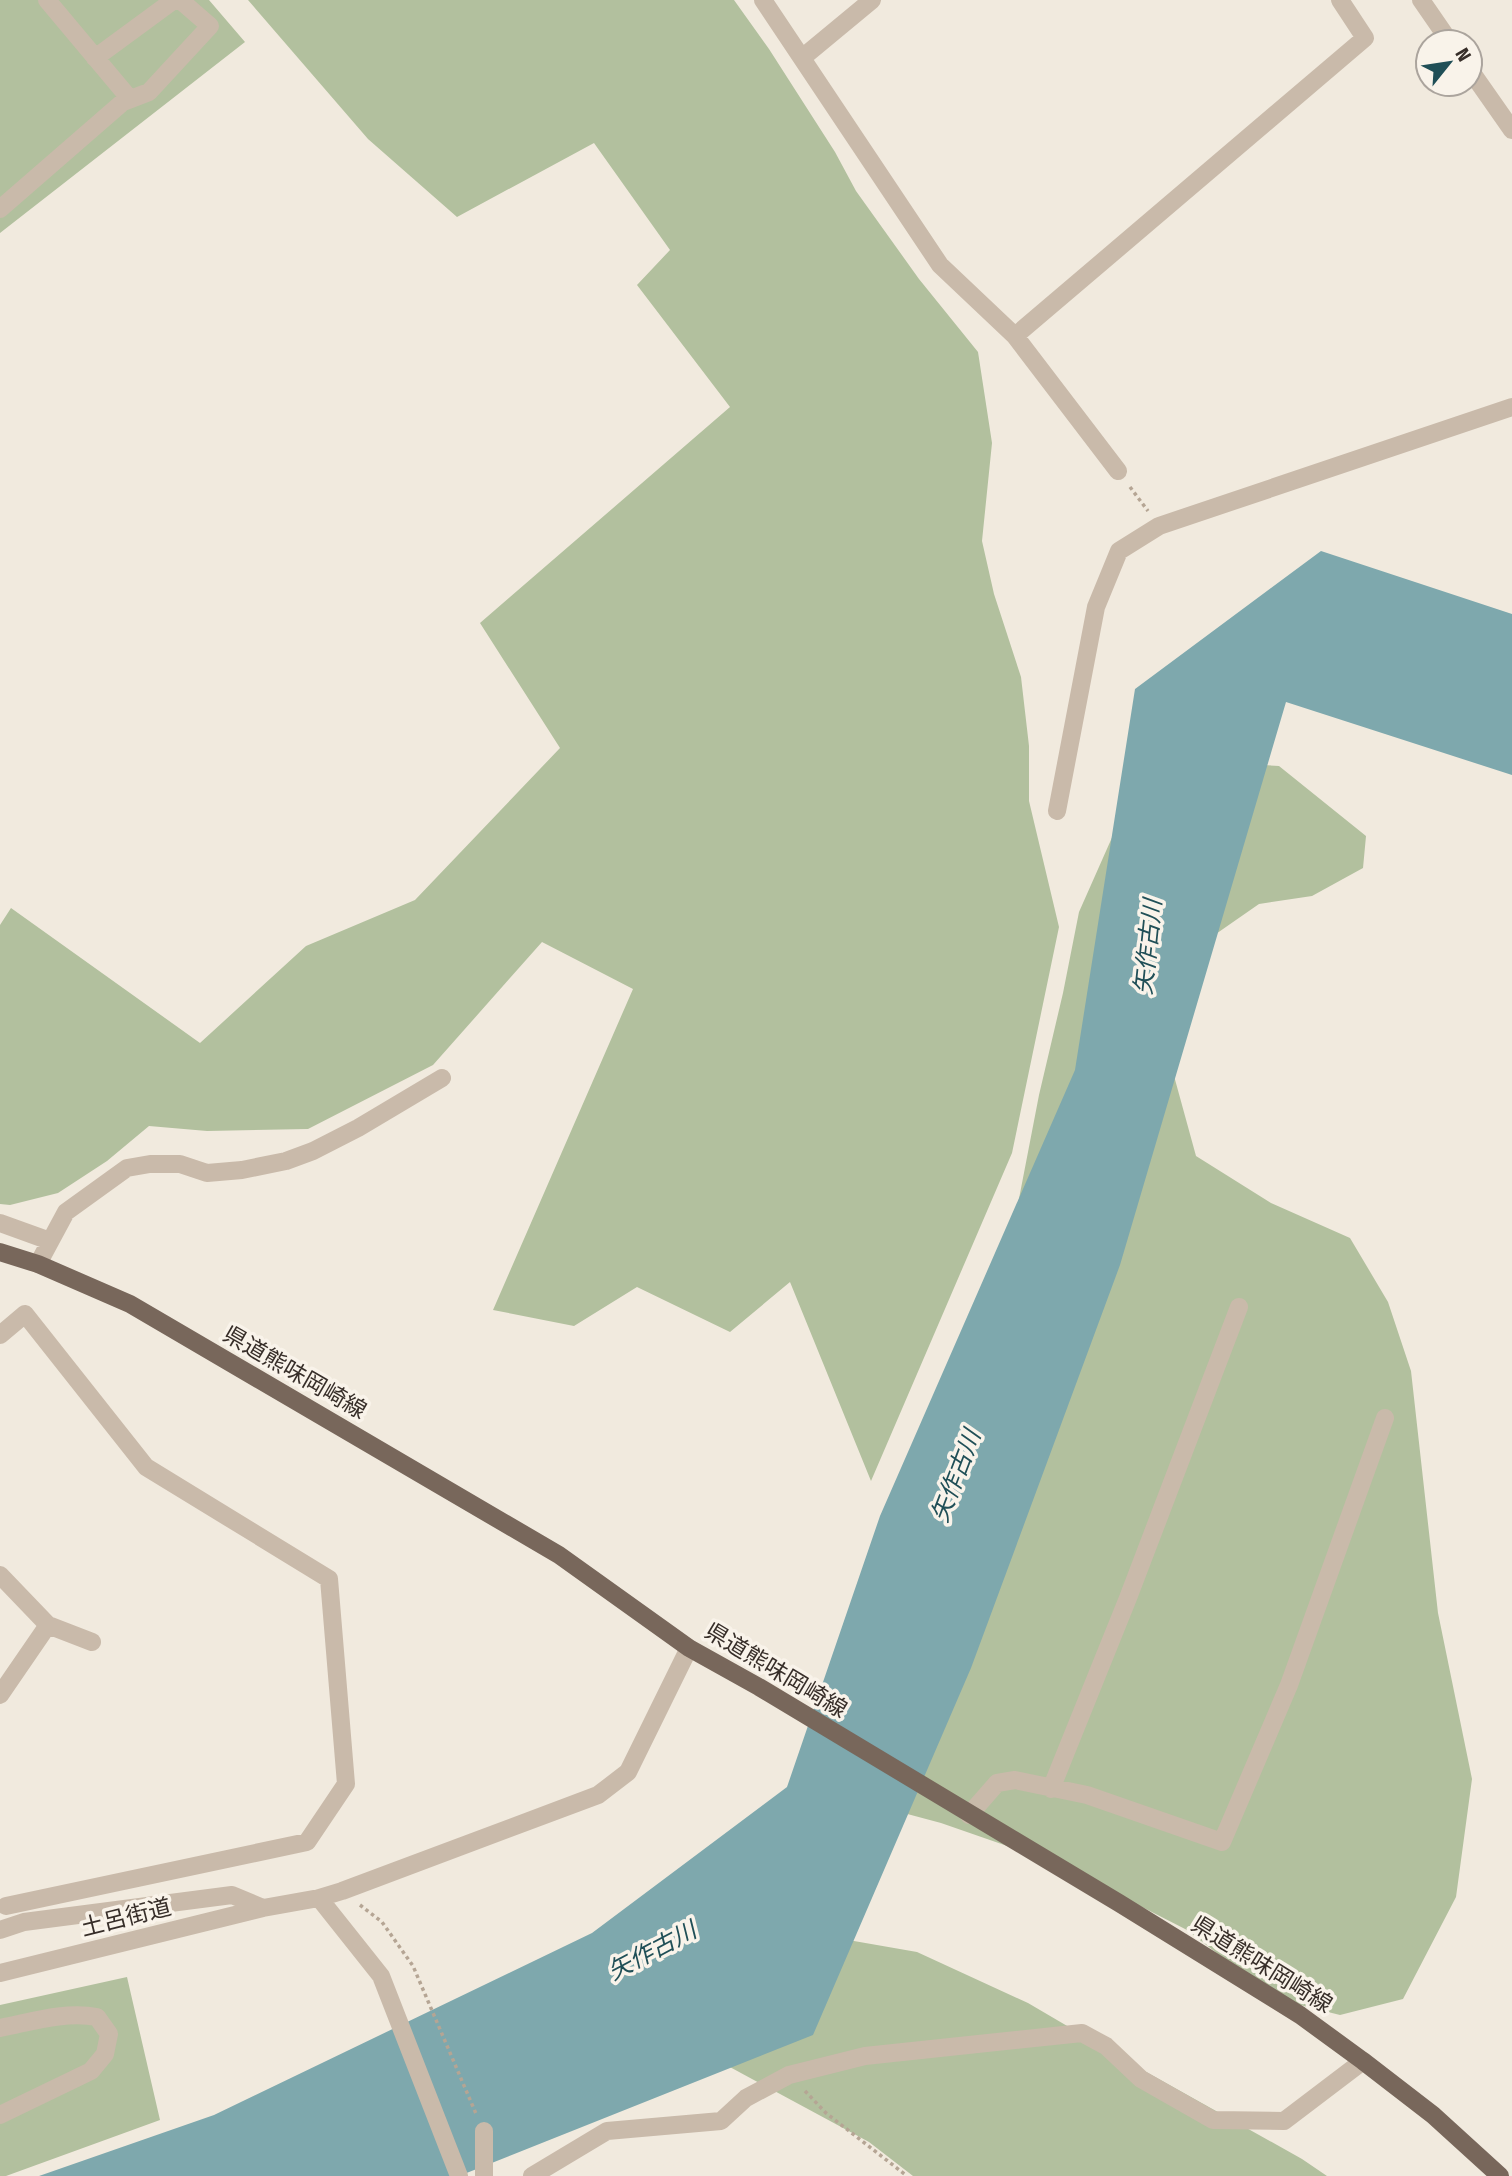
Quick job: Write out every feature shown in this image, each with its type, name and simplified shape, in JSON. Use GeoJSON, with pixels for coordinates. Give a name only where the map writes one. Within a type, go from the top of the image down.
{"type":"FeatureCollection","features":[{"type":"Feature","properties":{"kind":"main road","name":"県道熊味岡崎線"},"geometry":{"type":"LineString","coordinates":[[0,1252],[38,1264],[130,1304],[559,1555],[689,1648],[759,1687],[1300,2015],[1433,2115],[1500,2176]]}},
{"type":"Feature","properties":{"kind":"street"},"geometry":{"type":"LineString","coordinates":[[47,0],[130,99]]}},
{"type":"Feature","properties":{"kind":"street"},"geometry":{"type":"LineString","coordinates":[[0,209],[123,102],[149,92],[209,26],[177,0],[95,58]]}},
{"type":"Feature","properties":{"kind":"street"},"geometry":{"type":"LineString","coordinates":[[763,0],[940,265],[1015,336],[1118,471]]}},
{"type":"Feature","properties":{"kind":"street"},"geometry":{"type":"LineString","coordinates":[[802,58],[872,0]]}},
{"type":"Feature","properties":{"kind":"street"},"geometry":{"type":"LineString","coordinates":[[1015,336],[1365,38],[1340,0]]}},
{"type":"Feature","properties":{"kind":"street"},"geometry":{"type":"LineString","coordinates":[[1421,0],[1441,28]]}},
{"type":"Feature","properties":{"kind":"street"},"geometry":{"type":"LineString","coordinates":[[1484,90],[1512,130]]}},
{"type":"Feature","properties":{"kind":"street"},"geometry":{"type":"LineString","coordinates":[[1057,811],[1096,607],[1119,551],[1159,526],[1512,407]]}},
{"type":"Feature","properties":{"kind":"street"},"geometry":{"type":"LineString","coordinates":[[38,1264],[66,1212],[127,1168],[150,1164],[180,1164],[207,1173],[243,1170],[286,1161],[313,1151],[358,1128],[442,1078]]}},
{"type":"Feature","properties":{"kind":"street"},"geometry":{"type":"LineString","coordinates":[[0,1223],[50,1241]]}},
{"type":"Feature","properties":{"kind":"street"},"geometry":{"type":"LineString","coordinates":[[1051,1789],[1128,1598],[1239,1307]]}},
{"type":"Feature","properties":{"kind":"street"},"geometry":{"type":"LineString","coordinates":[[0,1335],[25,1314],[146,1467],[329,1579],[346,1784],[307,1842],[3,1903]]}},
{"type":"Feature","properties":{"kind":"street"},"geometry":{"type":"LineString","coordinates":[[969,1815],[997,1783],[1015,1780],[1087,1795],[1222,1842],[1289,1685],[1385,1418]]}},
{"type":"Feature","properties":{"kind":"street"},"geometry":{"type":"LineString","coordinates":[[0,1575],[48,1625],[92,1642]]}},
{"type":"Feature","properties":{"kind":"street"},"geometry":{"type":"LineString","coordinates":[[0,1696],[48,1625]]}},
{"type":"Feature","properties":{"kind":"street","name":"土呂街道"},"geometry":{"type":"LineString","coordinates":[[0,1973],[263,1908],[319,1898],[598,1795],[628,1772],[689,1648]]}},
{"type":"Feature","properties":{"kind":"street"},"geometry":{"type":"LineString","coordinates":[[0,1930],[24,1922],[232,1895],[263,1908]]}},
{"type":"Feature","properties":{"kind":"street"},"geometry":{"type":"LineString","coordinates":[[319,1898],[382,1976],[459,2176]]}},
{"type":"Feature","properties":{"kind":"street"},"geometry":{"type":"LineString","coordinates":[[3,1903],[24,1922]]}},
{"type":"Feature","properties":{"kind":"street"},"geometry":{"type":"LineString","coordinates":[[0,2028],[83,2014],[97,2017],[109,2034],[105,2054],[91,2071],[0,2115]]}},
{"type":"Feature","properties":{"kind":"street"},"geometry":{"type":"LineString","coordinates":[[532,2176],[607,2131],[721,2121],[746,2098],[789,2075],[865,2056],[1082,2033],[1106,2046],[1141,2079],[1213,2120],[1284,2121],[1363,2061]]}},
{"type":"Feature","properties":{"kind":"street"},"geometry":{"type":"LineString","coordinates":[[484,2131],[484,2176]]}},
{"type":"Feature","properties":{"kind":"path"},"geometry":{"type":"LineString","coordinates":[[1118,471],[1159,526]]}},
{"type":"Feature","properties":{"kind":"path"},"geometry":{"type":"LineString","coordinates":[[342,1891],[382,1922],[413,1966],[484,2131]]}},
{"type":"Feature","properties":{"kind":"path"},"geometry":{"type":"LineString","coordinates":[[789,2075],[826,2113],[907,2176]]}},
{"type":"Feature","properties":{"kind":"green space"},"geometry":{"type":"Polygon","coordinates":[[[0,0],[209,0],[245,42],[0,233],[0,0]]]}},
{"type":"Feature","properties":{"kind":"green space"},"geometry":{"type":"Polygon","coordinates":[[[248,0],[734,0],[835,152],[856,191],[919,279],[978,352],[992,443],[982,541],[994,594],[1021,677],[1029,746],[1029,801],[1059,927],[1012,1153],[871,1481],[790,1282],[730,1332],[637,1287],[574,1326],[493,1310],[633,989],[542,942],[433,1065],[308,1129],[207,1131],[149,1126],[107,1161],[58,1193],[10,1205],[0,1204],[0,925],[11,908],[200,1043],[306,946],[415,900],[560,748],[480,623],[730,407],[637,285],[670,250],[594,143],[457,217],[368,139],[248,0]]]}},
{"type":"Feature","properties":{"kind":"green space"},"geometry":{"type":"Polygon","coordinates":[[[1210,762],[1279,766],[1366,836],[1363,868],[1312,896],[1259,904],[1177,961],[1168,1054],[1196,1156],[1271,1203],[1350,1238],[1388,1302],[1411,1371],[1438,1613],[1472,1779],[1456,1897],[1403,1999],[1340,2015],[1276,1999],[1187,1930],[1056,1863],[941,1823],[870,1804],[996,1318],[1039,1095],[1079,912],[1114,833],[1210,762]]]}},
{"type":"Feature","properties":{"kind":"green space"},"geometry":{"type":"Polygon","coordinates":[[[831,1937],[917,1952],[1028,2003],[1302,2159],[1327,2176],[913,2176],[869,2142],[728,2066],[831,1937]]]}},
{"type":"Feature","properties":{"kind":"green space"},"geometry":{"type":"Polygon","coordinates":[[[127,1977],[160,2120],[0,2176],[0,2005],[127,1977]]]}},
{"type":"Feature","properties":{"kind":"water","name":"矢作古川"},"geometry":{"type":"Polygon","coordinates":[[[1321,551],[1512,614],[1512,775],[1286,702],[1120,1265],[971,1668],[813,2035],[459,2176],[39,2176],[214,2115],[592,1933],[787,1787],[880,1516],[1075,1070],[1135,689],[1321,551]]]}}]}
